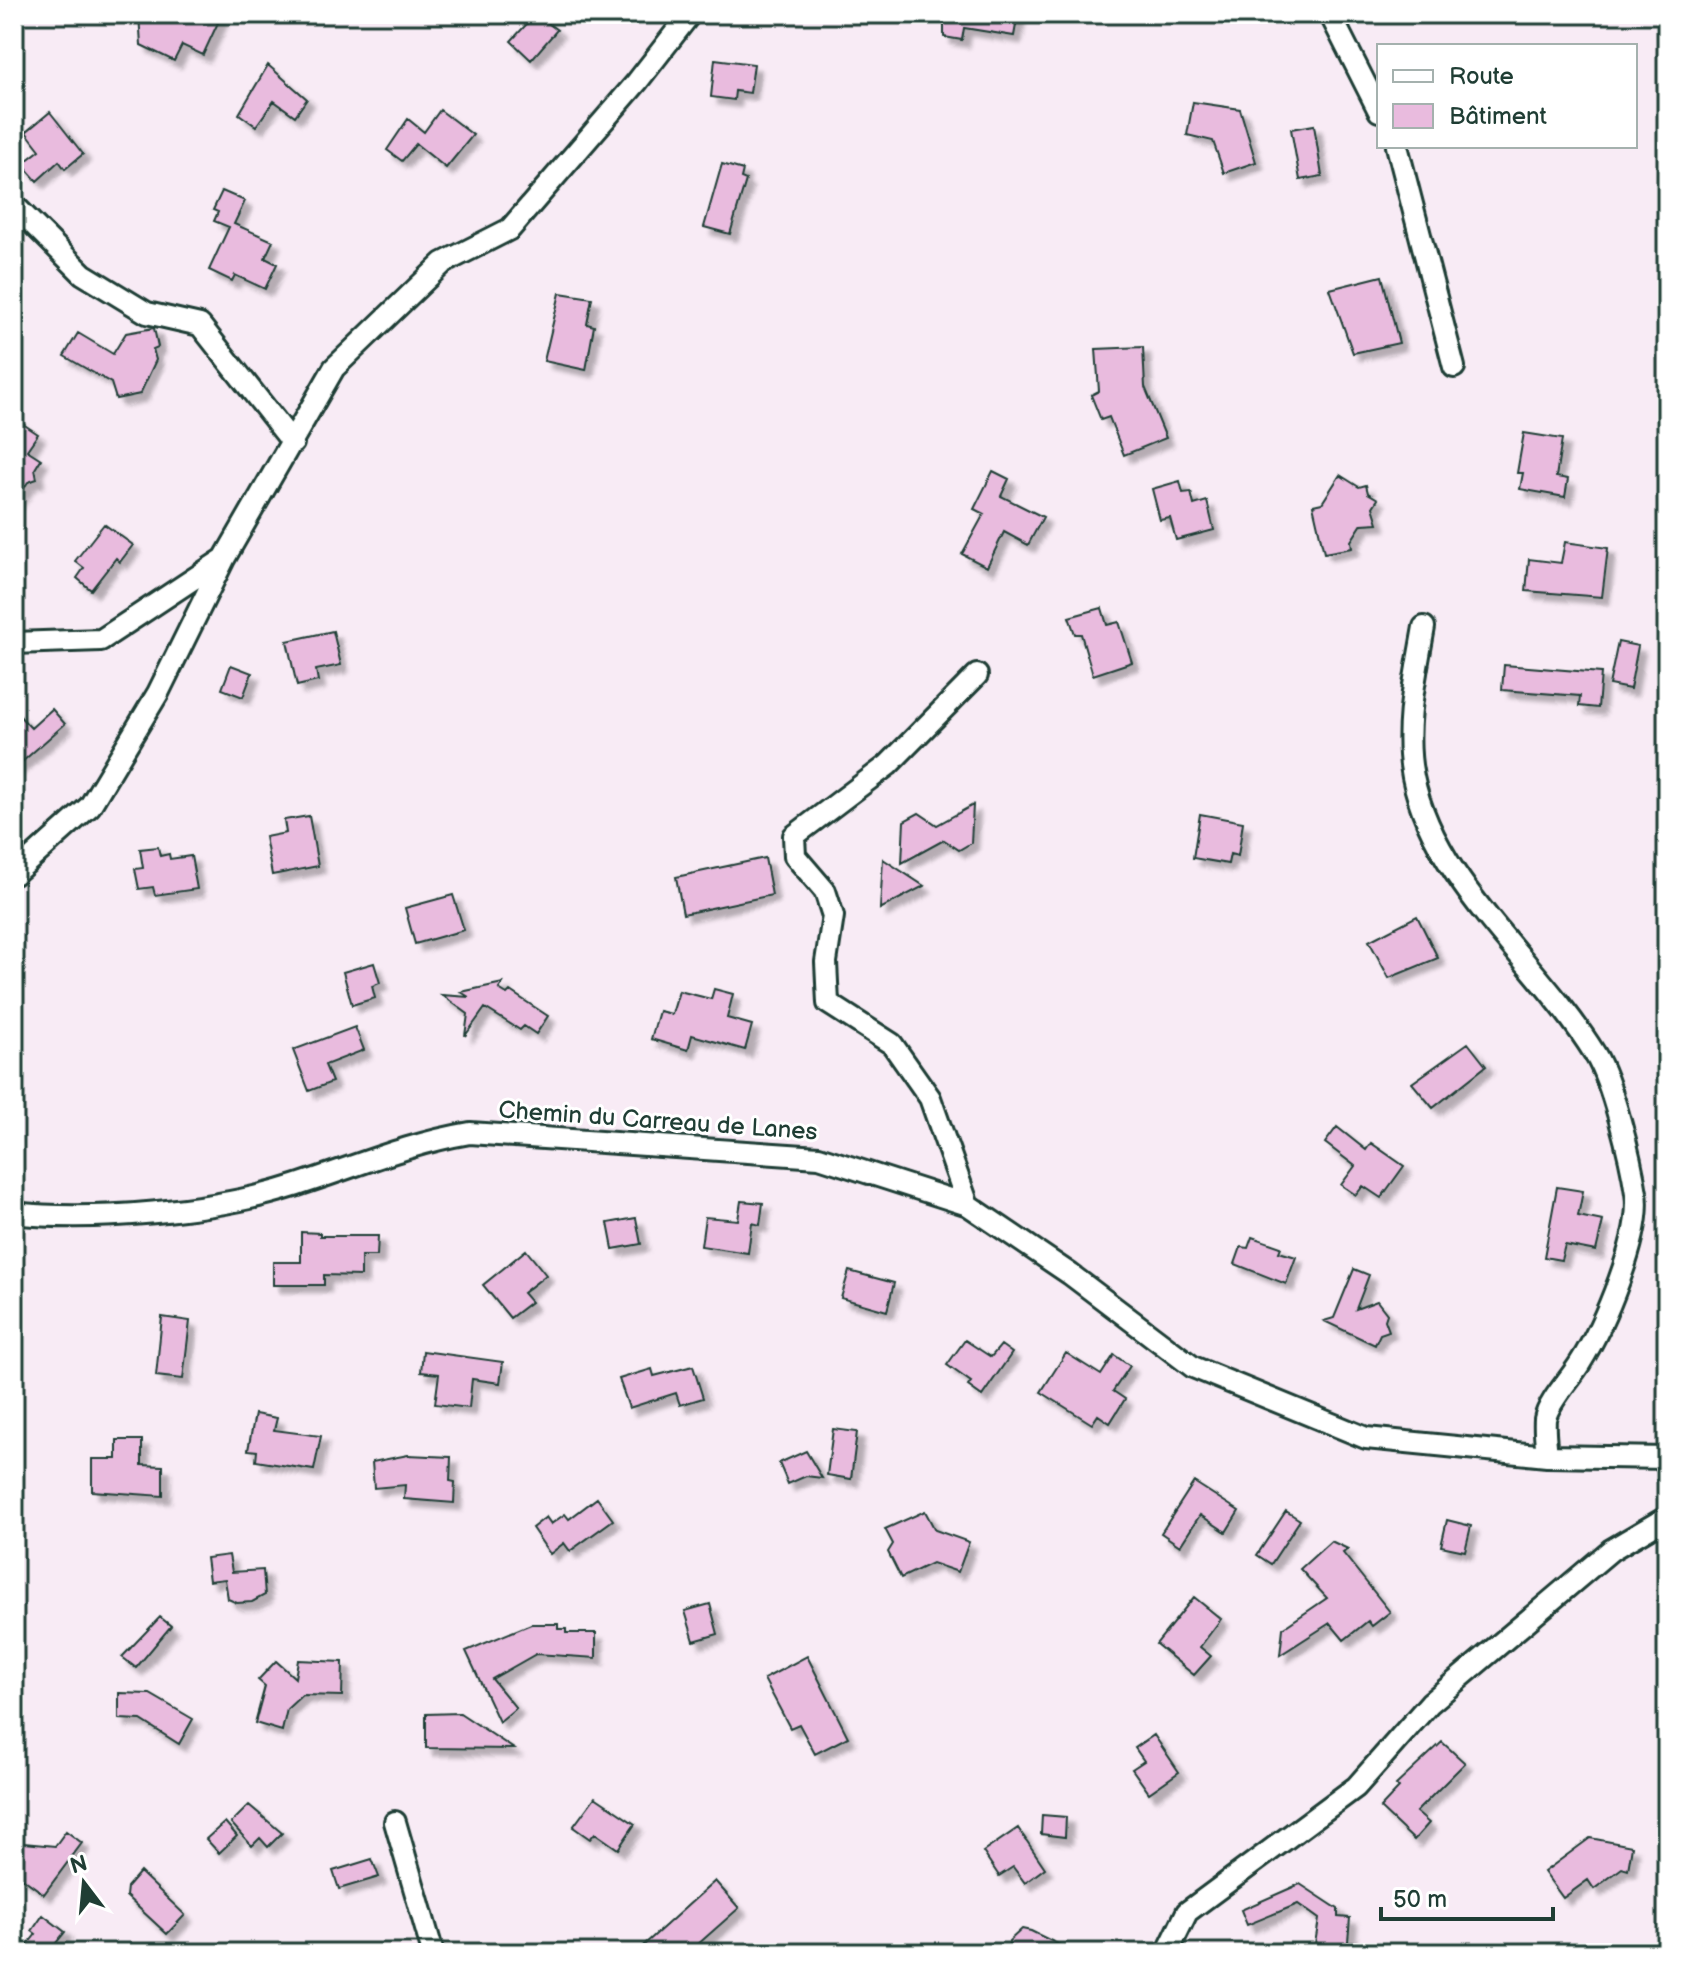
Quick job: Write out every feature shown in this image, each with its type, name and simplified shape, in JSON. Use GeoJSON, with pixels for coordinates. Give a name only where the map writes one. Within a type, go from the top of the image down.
{"type":"FeatureCollection","features":[{"type":"Feature","properties":{"kind":"street"},"geometry":{"type":"LineString","coordinates":[[14,874],[90,806],[158,693],[224,559],[334,368],[443,263],[510,229],[637,82],[690,14]]}},
{"type":"Feature","properties":{"kind":"street"},"geometry":{"type":"LineString","coordinates":[[1330,14],[1377,107]]}},
{"type":"Feature","properties":{"kind":"street"},"geometry":{"type":"LineString","coordinates":[[1398,148],[1454,367]]}},
{"type":"Feature","properties":{"kind":"street"},"geometry":{"type":"LineString","coordinates":[[14,205],[83,274],[147,313],[200,325],[293,443]]}},
{"type":"Feature","properties":{"kind":"street"},"geometry":{"type":"LineString","coordinates":[[14,643],[101,640],[224,559]]}},
{"type":"Feature","properties":{"kind":"street"},"geometry":{"type":"LineString","coordinates":[[1424,627],[1415,685],[1410,755],[1413,780],[1435,839],[1483,910],[1543,981],[1597,1056],[1629,1155],[1637,1198],[1637,1220],[1606,1316],[1545,1417],[1547,1456]]}},
{"type":"Feature","properties":{"kind":"street"},"geometry":{"type":"LineString","coordinates":[[968,1205],[930,1098],[892,1044],[828,1003],[826,962],[833,916],[825,891],[795,856],[794,836],[888,765],[977,675]]}},
{"type":"Feature","properties":{"kind":"street","name":"Chemin du Carreau de Lanes"},"geometry":{"type":"LineString","coordinates":[[14,1213],[65,1219],[238,1201],[289,1188],[418,1142],[470,1133],[819,1157],[968,1205],[1070,1274],[1193,1367],[1366,1438],[1547,1456],[1667,1458]]}},
{"type":"Feature","properties":{"kind":"street"},"geometry":{"type":"LineString","coordinates":[[1167,1953],[1187,1912],[1356,1787],[1430,1703],[1611,1550],[1667,1517]]}},
{"type":"Feature","properties":{"kind":"street"},"geometry":{"type":"LineString","coordinates":[[395,1822],[433,1953]]}},
{"type":"Feature","properties":{"kind":"building"},"geometry":{"type":"Polygon","coordinates":[[[139,14],[222,14],[203,55],[182,45],[174,61],[141,45],[139,14]]]}},
{"type":"Feature","properties":{"kind":"building"},"geometry":{"type":"Polygon","coordinates":[[[536,14],[557,30],[531,60],[511,41],[536,14]]]}},
{"type":"Feature","properties":{"kind":"building"},"geometry":{"type":"Polygon","coordinates":[[[944,14],[1018,14],[1014,36],[964,28],[962,40],[944,37],[944,14]]]}},
{"type":"Feature","properties":{"kind":"building"},"geometry":{"type":"Polygon","coordinates":[[[715,59],[754,64],[750,93],[735,91],[734,100],[711,97],[715,59]]]}},
{"type":"Feature","properties":{"kind":"building"},"geometry":{"type":"Polygon","coordinates":[[[268,65],[307,99],[295,116],[274,101],[256,126],[239,114],[268,65]]]}},
{"type":"Feature","properties":{"kind":"building"},"geometry":{"type":"Polygon","coordinates":[[[1193,102],[1240,109],[1256,162],[1224,173],[1213,141],[1187,135],[1193,102]]]}},
{"type":"Feature","properties":{"kind":"building"},"geometry":{"type":"Polygon","coordinates":[[[440,110],[473,135],[446,168],[416,144],[402,161],[387,150],[408,119],[424,132],[440,110]]]}},
{"type":"Feature","properties":{"kind":"building"},"geometry":{"type":"Polygon","coordinates":[[[50,112],[83,154],[65,169],[59,161],[37,181],[22,164],[40,150],[26,132],[50,112]]]}},
{"type":"Feature","properties":{"kind":"building"},"geometry":{"type":"Polygon","coordinates":[[[1314,125],[1322,176],[1300,180],[1291,129],[1314,125]]]}},
{"type":"Feature","properties":{"kind":"building"},"geometry":{"type":"Polygon","coordinates":[[[722,164],[743,170],[741,178],[746,180],[730,234],[704,227],[722,164]]]}},
{"type":"Feature","properties":{"kind":"building"},"geometry":{"type":"Polygon","coordinates":[[[222,191],[245,201],[234,224],[273,241],[265,258],[277,264],[265,289],[235,275],[232,281],[209,270],[229,227],[214,221],[218,212],[213,210],[222,191]]]}},
{"type":"Feature","properties":{"kind":"building"},"geometry":{"type":"Polygon","coordinates":[[[1382,276],[1399,343],[1353,353],[1330,289],[1382,276]]]}},
{"type":"Feature","properties":{"kind":"building"},"geometry":{"type":"Polygon","coordinates":[[[560,293],[592,298],[587,324],[594,326],[586,370],[544,361],[560,293]]]}},
{"type":"Feature","properties":{"kind":"building"},"geometry":{"type":"Polygon","coordinates":[[[154,328],[158,347],[153,349],[156,360],[140,394],[116,399],[111,383],[64,356],[78,333],[113,354],[126,333],[154,328]]]}},
{"type":"Feature","properties":{"kind":"building"},"geometry":{"type":"Polygon","coordinates":[[[1143,347],[1145,387],[1166,438],[1124,455],[1109,417],[1101,420],[1091,395],[1099,391],[1096,349],[1143,347]]]}},
{"type":"Feature","properties":{"kind":"building"},"geometry":{"type":"Polygon","coordinates":[[[14,418],[38,434],[27,450],[41,459],[35,469],[37,479],[28,482],[14,503],[14,418]]]}},
{"type":"Feature","properties":{"kind":"building"},"geometry":{"type":"Polygon","coordinates":[[[1524,433],[1562,439],[1556,477],[1568,479],[1565,497],[1520,489],[1523,473],[1517,473],[1524,433]]]}},
{"type":"Feature","properties":{"kind":"building"},"geometry":{"type":"Polygon","coordinates":[[[993,471],[1009,479],[1001,496],[1043,517],[1028,545],[1004,532],[987,567],[962,554],[984,514],[974,509],[993,471]]]}},
{"type":"Feature","properties":{"kind":"building"},"geometry":{"type":"Polygon","coordinates":[[[1340,475],[1359,487],[1366,485],[1368,493],[1378,499],[1373,507],[1378,523],[1362,524],[1351,541],[1352,548],[1324,553],[1313,505],[1322,503],[1340,475]]]}},
{"type":"Feature","properties":{"kind":"building"},"geometry":{"type":"Polygon","coordinates":[[[1180,481],[1183,493],[1191,492],[1194,505],[1207,501],[1214,530],[1176,540],[1170,518],[1160,520],[1152,489],[1180,481]]]}},
{"type":"Feature","properties":{"kind":"building"},"geometry":{"type":"Polygon","coordinates":[[[104,524],[133,545],[120,562],[116,558],[91,590],[77,578],[84,568],[75,561],[104,524]]]}},
{"type":"Feature","properties":{"kind":"building"},"geometry":{"type":"Polygon","coordinates":[[[1565,542],[1608,548],[1602,597],[1526,591],[1529,559],[1561,563],[1565,542]]]}},
{"type":"Feature","properties":{"kind":"building"},"geometry":{"type":"Polygon","coordinates":[[[1102,608],[1107,625],[1119,622],[1132,662],[1093,675],[1081,634],[1075,634],[1069,617],[1102,608]]]}},
{"type":"Feature","properties":{"kind":"building"},"geometry":{"type":"Polygon","coordinates":[[[333,631],[341,665],[316,670],[318,681],[297,686],[287,641],[333,631]]]}},
{"type":"Feature","properties":{"kind":"building"},"geometry":{"type":"Polygon","coordinates":[[[1618,642],[1638,646],[1630,689],[1609,685],[1618,642]]]}},
{"type":"Feature","properties":{"kind":"building"},"geometry":{"type":"Polygon","coordinates":[[[231,665],[252,673],[243,697],[222,689],[231,665]]]}},
{"type":"Feature","properties":{"kind":"building"},"geometry":{"type":"Polygon","coordinates":[[[1504,665],[1601,673],[1598,708],[1579,706],[1580,696],[1502,690],[1504,665]]]}},
{"type":"Feature","properties":{"kind":"building"},"geometry":{"type":"Polygon","coordinates":[[[52,709],[65,724],[14,769],[14,710],[31,728],[52,709]]]}},
{"type":"Feature","properties":{"kind":"building"},"geometry":{"type":"Polygon","coordinates":[[[973,805],[971,843],[959,850],[944,840],[902,863],[904,821],[919,813],[937,825],[973,805]]]}},
{"type":"Feature","properties":{"kind":"building"},"geometry":{"type":"Polygon","coordinates":[[[1200,814],[1243,822],[1238,856],[1230,854],[1228,864],[1193,858],[1200,814]]]}},
{"type":"Feature","properties":{"kind":"building"},"geometry":{"type":"Polygon","coordinates":[[[309,816],[318,866],[272,875],[265,837],[286,833],[284,820],[309,816]]]}},
{"type":"Feature","properties":{"kind":"building"},"geometry":{"type":"Polygon","coordinates":[[[158,847],[160,856],[169,854],[170,859],[191,856],[197,889],[155,895],[153,887],[139,889],[135,869],[143,868],[140,849],[158,847]]]}},
{"type":"Feature","properties":{"kind":"building"},"geometry":{"type":"Polygon","coordinates":[[[765,858],[772,895],[683,914],[676,877],[765,858]]]}},
{"type":"Feature","properties":{"kind":"building"},"geometry":{"type":"Polygon","coordinates":[[[883,859],[924,886],[880,909],[883,859]]]}},
{"type":"Feature","properties":{"kind":"building"},"geometry":{"type":"Polygon","coordinates":[[[453,895],[464,930],[415,944],[405,908],[453,895]]]}},
{"type":"Feature","properties":{"kind":"building"},"geometry":{"type":"Polygon","coordinates":[[[1417,916],[1438,958],[1389,978],[1369,941],[1417,916]]]}},
{"type":"Feature","properties":{"kind":"building"},"geometry":{"type":"Polygon","coordinates":[[[374,963],[380,983],[372,986],[375,998],[352,1005],[343,972],[374,963]]]}},
{"type":"Feature","properties":{"kind":"building"},"geometry":{"type":"Polygon","coordinates":[[[503,983],[499,989],[507,994],[510,991],[548,1016],[536,1034],[524,1026],[520,1030],[485,1008],[465,1036],[468,1014],[442,995],[469,997],[461,992],[503,983]]]}},
{"type":"Feature","properties":{"kind":"building"},"geometry":{"type":"Polygon","coordinates":[[[714,989],[733,994],[727,1018],[752,1025],[745,1050],[692,1035],[688,1050],[651,1039],[659,1011],[672,1014],[679,991],[711,999],[714,989]]]}},
{"type":"Feature","properties":{"kind":"building"},"geometry":{"type":"Polygon","coordinates":[[[355,1027],[364,1050],[325,1065],[332,1082],[309,1091],[293,1050],[355,1027]]]}},
{"type":"Feature","properties":{"kind":"building"},"geometry":{"type":"Polygon","coordinates":[[[1468,1043],[1486,1066],[1433,1108],[1412,1083],[1468,1043]]]}},
{"type":"Feature","properties":{"kind":"building"},"geometry":{"type":"Polygon","coordinates":[[[1337,1127],[1366,1150],[1371,1143],[1404,1166],[1381,1198],[1363,1186],[1356,1195],[1341,1185],[1355,1166],[1325,1143],[1337,1127]]]}},
{"type":"Feature","properties":{"kind":"building"},"geometry":{"type":"Polygon","coordinates":[[[1557,1187],[1583,1191],[1578,1216],[1603,1221],[1596,1251],[1565,1245],[1561,1260],[1544,1257],[1557,1187]]]}},
{"type":"Feature","properties":{"kind":"building"},"geometry":{"type":"Polygon","coordinates":[[[741,1201],[763,1203],[760,1225],[752,1223],[748,1253],[701,1246],[705,1217],[738,1220],[741,1201]]]}},
{"type":"Feature","properties":{"kind":"building"},"geometry":{"type":"Polygon","coordinates":[[[636,1218],[641,1244],[613,1249],[608,1223],[636,1218]]]}},
{"type":"Feature","properties":{"kind":"building"},"geometry":{"type":"Polygon","coordinates":[[[301,1232],[320,1233],[320,1236],[378,1236],[377,1256],[361,1256],[361,1276],[324,1275],[324,1285],[273,1285],[273,1262],[301,1262],[301,1232]]]}},
{"type":"Feature","properties":{"kind":"building"},"geometry":{"type":"Polygon","coordinates":[[[1252,1237],[1281,1247],[1279,1252],[1296,1257],[1286,1284],[1235,1264],[1241,1247],[1248,1248],[1252,1237]]]}},
{"type":"Feature","properties":{"kind":"building"},"geometry":{"type":"Polygon","coordinates":[[[526,1250],[546,1275],[523,1293],[531,1302],[510,1318],[483,1285],[526,1250]]]}},
{"type":"Feature","properties":{"kind":"building"},"geometry":{"type":"Polygon","coordinates":[[[1354,1269],[1369,1275],[1356,1309],[1377,1301],[1387,1314],[1385,1320],[1389,1331],[1380,1334],[1375,1345],[1324,1321],[1334,1318],[1354,1269]]]}},
{"type":"Feature","properties":{"kind":"building"},"geometry":{"type":"Polygon","coordinates":[[[849,1271],[894,1283],[887,1311],[841,1298],[849,1271]]]}},
{"type":"Feature","properties":{"kind":"building"},"geometry":{"type":"Polygon","coordinates":[[[162,1317],[190,1321],[183,1379],[156,1376],[162,1317]]]}},
{"type":"Feature","properties":{"kind":"building"},"geometry":{"type":"Polygon","coordinates":[[[965,1340],[991,1357],[1001,1345],[1012,1353],[982,1396],[968,1386],[971,1382],[947,1365],[965,1340]]]}},
{"type":"Feature","properties":{"kind":"building"},"geometry":{"type":"Polygon","coordinates":[[[423,1351],[503,1362],[500,1383],[472,1379],[469,1408],[435,1404],[439,1374],[421,1372],[423,1351]]]}},
{"type":"Feature","properties":{"kind":"building"},"geometry":{"type":"Polygon","coordinates":[[[1066,1353],[1101,1375],[1114,1355],[1130,1366],[1113,1391],[1125,1399],[1110,1423],[1098,1415],[1092,1424],[1041,1392],[1066,1353]]]}},
{"type":"Feature","properties":{"kind":"building"},"geometry":{"type":"Polygon","coordinates":[[[693,1366],[703,1398],[680,1405],[676,1393],[629,1408],[619,1379],[652,1369],[654,1376],[693,1366]]]}},
{"type":"Feature","properties":{"kind":"building"},"geometry":{"type":"Polygon","coordinates":[[[255,1414],[277,1418],[274,1430],[321,1436],[314,1470],[256,1461],[257,1451],[248,1450],[255,1414]]]}},
{"type":"Feature","properties":{"kind":"building"},"geometry":{"type":"Polygon","coordinates":[[[833,1429],[857,1432],[851,1479],[827,1475],[833,1429]]]}},
{"type":"Feature","properties":{"kind":"building"},"geometry":{"type":"Polygon","coordinates":[[[117,1440],[142,1440],[142,1465],[163,1466],[163,1496],[92,1491],[92,1459],[117,1459],[117,1440]]]}},
{"type":"Feature","properties":{"kind":"building"},"geometry":{"type":"Polygon","coordinates":[[[806,1451],[822,1478],[806,1476],[788,1484],[779,1463],[806,1451]]]}},
{"type":"Feature","properties":{"kind":"building"},"geometry":{"type":"Polygon","coordinates":[[[408,1455],[451,1457],[450,1481],[455,1482],[454,1503],[404,1499],[405,1485],[374,1488],[372,1462],[408,1455]]]}},
{"type":"Feature","properties":{"kind":"building"},"geometry":{"type":"Polygon","coordinates":[[[1194,1482],[1239,1511],[1226,1532],[1200,1515],[1180,1546],[1161,1533],[1194,1482]]]}},
{"type":"Feature","properties":{"kind":"building"},"geometry":{"type":"Polygon","coordinates":[[[597,1498],[613,1520],[570,1551],[564,1543],[550,1554],[532,1528],[546,1517],[551,1524],[565,1514],[569,1519],[597,1498]]]}},
{"type":"Feature","properties":{"kind":"building"},"geometry":{"type":"Polygon","coordinates":[[[925,1511],[935,1530],[969,1542],[958,1572],[932,1563],[901,1578],[888,1552],[893,1544],[885,1529],[925,1511]]]}},
{"type":"Feature","properties":{"kind":"building"},"geometry":{"type":"Polygon","coordinates":[[[1286,1511],[1300,1520],[1271,1564],[1257,1555],[1286,1511]]]}},
{"type":"Feature","properties":{"kind":"building"},"geometry":{"type":"Polygon","coordinates":[[[1447,1520],[1471,1526],[1465,1551],[1441,1546],[1447,1520]]]}},
{"type":"Feature","properties":{"kind":"building"},"geometry":{"type":"Polygon","coordinates":[[[1331,1541],[1348,1549],[1343,1553],[1390,1612],[1372,1626],[1368,1621],[1344,1640],[1330,1623],[1280,1655],[1283,1628],[1327,1598],[1300,1569],[1331,1541]]]}},
{"type":"Feature","properties":{"kind":"building"},"geometry":{"type":"Polygon","coordinates":[[[229,1555],[232,1572],[263,1570],[265,1595],[252,1602],[237,1603],[228,1599],[225,1579],[209,1581],[206,1558],[229,1555]]]}},
{"type":"Feature","properties":{"kind":"building"},"geometry":{"type":"Polygon","coordinates":[[[1194,1597],[1221,1619],[1200,1647],[1211,1656],[1194,1675],[1156,1644],[1194,1597]]]}},
{"type":"Feature","properties":{"kind":"building"},"geometry":{"type":"Polygon","coordinates":[[[710,1604],[718,1634],[694,1641],[685,1611],[710,1604]]]}},
{"type":"Feature","properties":{"kind":"building"},"geometry":{"type":"Polygon","coordinates":[[[160,1617],[171,1626],[136,1668],[122,1657],[160,1617]]]}},
{"type":"Feature","properties":{"kind":"building"},"geometry":{"type":"Polygon","coordinates":[[[531,1624],[558,1624],[558,1629],[566,1629],[566,1633],[596,1633],[596,1658],[536,1654],[492,1679],[516,1708],[499,1722],[466,1651],[531,1624]]]}},
{"type":"Feature","properties":{"kind":"building"},"geometry":{"type":"Polygon","coordinates":[[[807,1656],[848,1737],[815,1754],[799,1724],[790,1728],[764,1679],[807,1656]]]}},
{"type":"Feature","properties":{"kind":"building"},"geometry":{"type":"Polygon","coordinates":[[[298,1660],[343,1662],[342,1696],[302,1695],[287,1709],[282,1731],[255,1723],[265,1686],[258,1680],[276,1661],[295,1678],[298,1660]]]}},
{"type":"Feature","properties":{"kind":"building"},"geometry":{"type":"Polygon","coordinates":[[[119,1693],[150,1694],[193,1719],[179,1744],[141,1720],[119,1719],[119,1693]]]}},
{"type":"Feature","properties":{"kind":"building"},"geometry":{"type":"Polygon","coordinates":[[[460,1713],[514,1749],[426,1748],[426,1714],[460,1713]]]}},
{"type":"Feature","properties":{"kind":"building"},"geometry":{"type":"Polygon","coordinates":[[[1154,1735],[1179,1772],[1149,1793],[1132,1769],[1144,1761],[1135,1748],[1154,1735]]]}},
{"type":"Feature","properties":{"kind":"building"},"geometry":{"type":"Polygon","coordinates":[[[1442,1742],[1465,1763],[1416,1812],[1429,1823],[1414,1840],[1380,1808],[1399,1788],[1396,1785],[1442,1742]]]}},
{"type":"Feature","properties":{"kind":"building"},"geometry":{"type":"Polygon","coordinates":[[[595,1797],[635,1824],[618,1849],[595,1833],[590,1839],[573,1827],[595,1797]]]}},
{"type":"Feature","properties":{"kind":"building"},"geometry":{"type":"Polygon","coordinates":[[[249,1805],[282,1833],[268,1847],[260,1838],[252,1846],[231,1823],[249,1805]]]}},
{"type":"Feature","properties":{"kind":"building"},"geometry":{"type":"Polygon","coordinates":[[[1042,1815],[1066,1817],[1065,1837],[1041,1834],[1042,1815]]]}},
{"type":"Feature","properties":{"kind":"building"},"geometry":{"type":"Polygon","coordinates":[[[225,1822],[237,1836],[219,1853],[206,1839],[225,1822]]]}},
{"type":"Feature","properties":{"kind":"building"},"geometry":{"type":"Polygon","coordinates":[[[1018,1828],[1045,1868],[1025,1883],[1013,1867],[999,1876],[983,1852],[1018,1828]]]}},
{"type":"Feature","properties":{"kind":"building"},"geometry":{"type":"Polygon","coordinates":[[[66,1831],[82,1843],[44,1894],[14,1872],[14,1842],[55,1846],[66,1831]]]}},
{"type":"Feature","properties":{"kind":"building"},"geometry":{"type":"Polygon","coordinates":[[[1590,1838],[1632,1846],[1628,1870],[1622,1868],[1594,1889],[1588,1880],[1563,1898],[1544,1872],[1590,1838]]]}},
{"type":"Feature","properties":{"kind":"building"},"geometry":{"type":"Polygon","coordinates":[[[372,1859],[379,1877],[339,1889],[333,1871],[372,1859]]]}},
{"type":"Feature","properties":{"kind":"building"},"geometry":{"type":"Polygon","coordinates":[[[140,1872],[185,1915],[167,1934],[126,1896],[127,1887],[140,1872]]]}},
{"type":"Feature","properties":{"kind":"building"},"geometry":{"type":"Polygon","coordinates":[[[715,1881],[739,1908],[688,1953],[635,1953],[715,1881]]]}},
{"type":"Feature","properties":{"kind":"building"},"geometry":{"type":"Polygon","coordinates":[[[1300,1884],[1338,1909],[1338,1917],[1350,1918],[1347,1953],[1314,1950],[1319,1919],[1298,1904],[1247,1925],[1241,1910],[1300,1884]]]}},
{"type":"Feature","properties":{"kind":"building"},"geometry":{"type":"Polygon","coordinates":[[[43,1915],[65,1932],[48,1953],[21,1953],[36,1934],[32,1931],[43,1915]]]}},
{"type":"Feature","properties":{"kind":"building"},"geometry":{"type":"Polygon","coordinates":[[[1022,1929],[1076,1953],[1008,1953],[1009,1941],[1022,1929]]]}}]}
